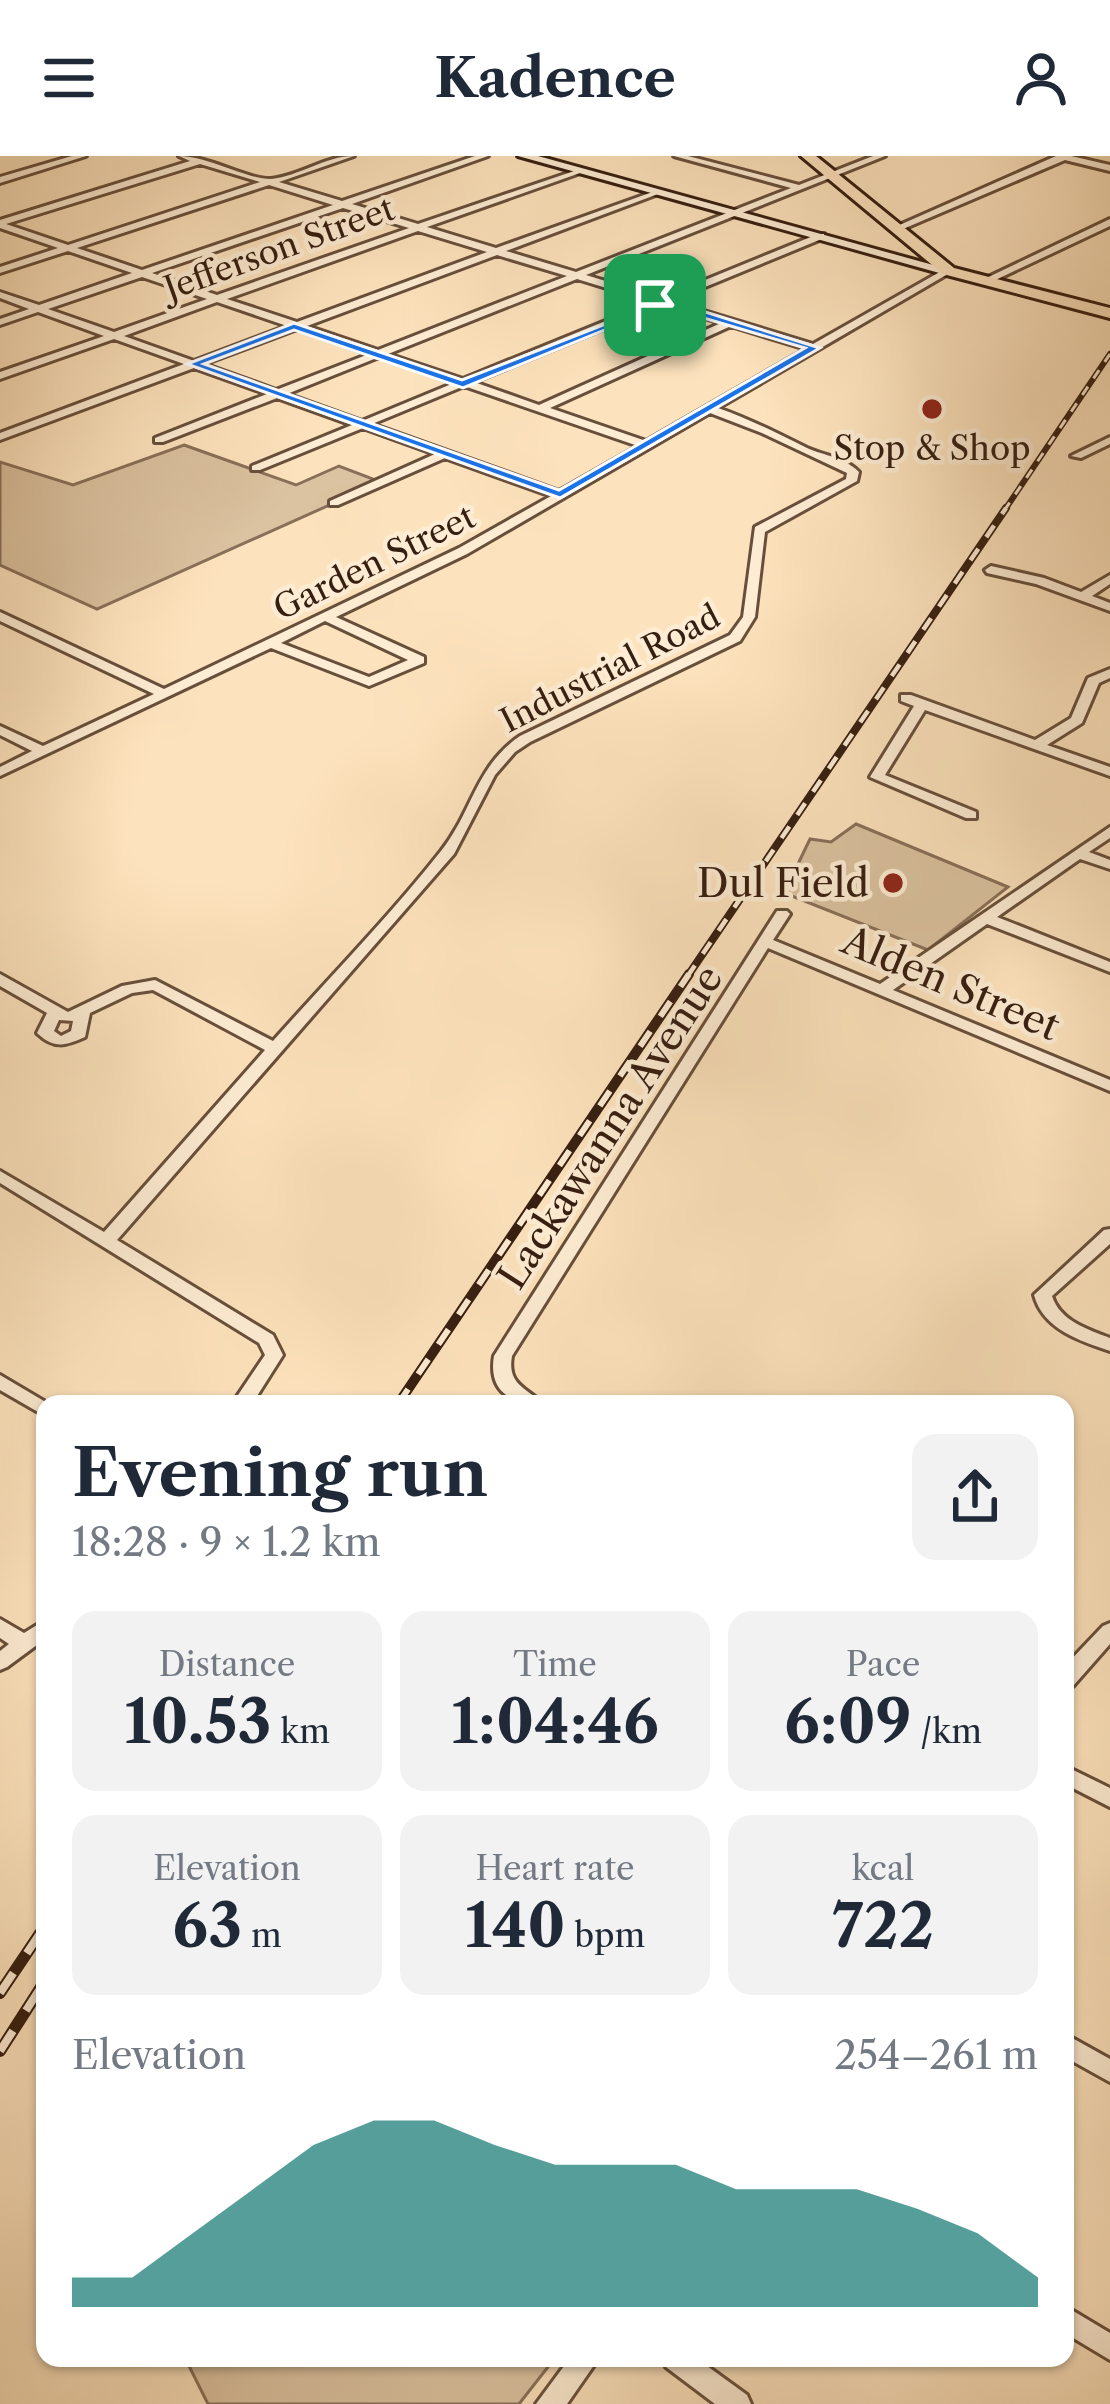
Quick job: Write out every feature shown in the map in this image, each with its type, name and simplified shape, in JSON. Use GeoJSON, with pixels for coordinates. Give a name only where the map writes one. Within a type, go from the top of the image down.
{"type":"FeatureCollection","features":[{"type":"Feature","properties":{"kind":"main road"},"geometry":{"type":"LineString","coordinates":[[808,156],[948,271],[1110,313]]}},
{"type":"Feature","properties":{"kind":"street"},"geometry":{"type":"LineString","coordinates":[[0,180],[82,156]]}},
{"type":"Feature","properties":{"kind":"street"},"geometry":{"type":"LineString","coordinates":[[183,156],[814,348]]}},
{"type":"Feature","properties":{"kind":"street"},"geometry":{"type":"LineString","coordinates":[[0,224],[216,156]]}},
{"type":"Feature","properties":{"kind":"street"},"geometry":{"type":"LineString","coordinates":[[0,270],[350,156]]}},
{"type":"Feature","properties":{"kind":"street"},"geometry":{"type":"LineString","coordinates":[[0,322],[484,156]]}},
{"type":"Feature","properties":{"kind":"street"},"geometry":{"type":"LineString","coordinates":[[524,156],[948,271]]}},
{"type":"Feature","properties":{"kind":"street"},"geometry":{"type":"LineString","coordinates":[[562,166],[590,156]]}},
{"type":"Feature","properties":{"kind":"street"},"geometry":{"type":"LineString","coordinates":[[678,156],[800,188]]}},
{"type":"Feature","properties":{"kind":"street"},"geometry":{"type":"LineString","coordinates":[[159,440],[880,156]]}},
{"type":"Feature","properties":{"kind":"street"},"geometry":{"type":"LineString","coordinates":[[900,227],[1064,156],[1110,168]]}},
{"type":"Feature","properties":{"kind":"street","name":"Jefferson Street"},"geometry":{"type":"LineString","coordinates":[[0,376],[577,171]]}},
{"type":"Feature","properties":{"kind":"street"},"geometry":{"type":"LineString","coordinates":[[0,436],[655,192]]}},
{"type":"Feature","properties":{"kind":"street"},"geometry":{"type":"LineString","coordinates":[[985,280],[1110,222]]}},
{"type":"Feature","properties":{"kind":"street"},"geometry":{"type":"LineString","coordinates":[[0,224],[646,445]]}},
{"type":"Feature","properties":{"kind":"street"},"geometry":{"type":"LineString","coordinates":[[256,468],[821,236]]}},
{"type":"Feature","properties":{"kind":"street","name":"Garden Street"},"geometry":{"type":"LineString","coordinates":[[0,772],[463,551],[948,271]]}},
{"type":"Feature","properties":{"kind":"street"},"geometry":{"type":"LineString","coordinates":[[0,295],[560,495]]}},
{"type":"Feature","properties":{"kind":"street"},"geometry":{"type":"LineString","coordinates":[[539,410],[732,322]]}},
{"type":"Feature","properties":{"kind":"street","name":"Industrial Road"},"geometry":{"type":"LineString","coordinates":[[273,1048],[449,851],[470,818],[494,761],[525,740],[735,638],[748,617],[759,530],[851,481],[853,472],[844,464],[798,448],[778,433],[709,409]]}},
{"type":"Feature","properties":{"kind":"street"},"geometry":{"type":"LineString","coordinates":[[1077,456],[1110,440]]}},
{"type":"Feature","properties":{"kind":"street"},"geometry":{"type":"LineString","coordinates":[[334,503],[444,454]]}},
{"type":"Feature","properties":{"kind":"street"},"geometry":{"type":"LineString","coordinates":[[991,570],[1040,580],[1110,607]]}},
{"type":"Feature","properties":{"kind":"street"},"geometry":{"type":"LineString","coordinates":[[1081,597],[1110,579]]}},
{"type":"Feature","properties":{"kind":"street"},"geometry":{"type":"LineString","coordinates":[[0,616],[163,693]]}},
{"type":"Feature","properties":{"kind":"street"},"geometry":{"type":"LineString","coordinates":[[270,643],[369,682],[419,660],[326,616]]}},
{"type":"Feature","properties":{"kind":"street"},"geometry":{"type":"LineString","coordinates":[[1037,745],[1077,720],[1094,680],[1110,673]]}},
{"type":"Feature","properties":{"kind":"street"},"geometry":{"type":"LineString","coordinates":[[906,698],[1110,772]]}},
{"type":"Feature","properties":{"kind":"street"},"geometry":{"type":"LineString","coordinates":[[922,704],[877,777],[971,815]]}},
{"type":"Feature","properties":{"kind":"street"},"geometry":{"type":"LineString","coordinates":[[0,730],[42,752]]}},
{"type":"Feature","properties":{"kind":"street"},"geometry":{"type":"LineString","coordinates":[[882,990],[1110,831]]}},
{"type":"Feature","properties":{"kind":"street"},"geometry":{"type":"LineString","coordinates":[[1078,853],[1110,866]]}},
{"type":"Feature","properties":{"kind":"street","name":"Lackawanna Avenue"},"geometry":{"type":"LineString","coordinates":[[522,1395],[502,1378],[503,1356],[782,914]]}},
{"type":"Feature","properties":{"kind":"street"},"geometry":{"type":"LineString","coordinates":[[986,918],[1110,968]]}},
{"type":"Feature","properties":{"kind":"street","name":"Alden Street"},"geometry":{"type":"LineString","coordinates":[[766,942],[1110,1086]]}},
{"type":"Feature","properties":{"kind":"street"},"geometry":{"type":"LineString","coordinates":[[0,979],[67,1018],[128,989],[155,985],[273,1048],[106,1241]]}},
{"type":"Feature","properties":{"kind":"street"},"geometry":{"type":"LineString","coordinates":[[55,1012],[45,1033],[60,1042],[80,1034],[82,1011]]}},
{"type":"Feature","properties":{"kind":"street"},"geometry":{"type":"LineString","coordinates":[[0,1176],[266,1339],[274,1355],[248,1395]]}},
{"type":"Feature","properties":{"kind":"street"},"geometry":{"type":"LineString","coordinates":[[1110,1234],[1047,1287],[1043,1304],[1058,1321],[1110,1345]]}},
{"type":"Feature","properties":{"kind":"street"},"geometry":{"type":"LineString","coordinates":[[0,1381],[36,1404]]}},
{"type":"Feature","properties":{"kind":"street"},"geometry":{"type":"LineString","coordinates":[[0,1627],[24,1644]]}},
{"type":"Feature","properties":{"kind":"street"},"geometry":{"type":"LineString","coordinates":[[1074,1670],[1110,1631]]}},
{"type":"Feature","properties":{"kind":"street"},"geometry":{"type":"LineString","coordinates":[[0,1662],[36,1635]]}},
{"type":"Feature","properties":{"kind":"street"},"geometry":{"type":"LineString","coordinates":[[1074,1779],[1110,1798]]}},
{"type":"Feature","properties":{"kind":"street"},"geometry":{"type":"LineString","coordinates":[[1074,2050],[1110,2072]]}},
{"type":"Feature","properties":{"kind":"street"},"geometry":{"type":"LineString","coordinates":[[1074,2324],[1110,2348]]}},
{"type":"Feature","properties":{"kind":"street"},"geometry":{"type":"LineString","coordinates":[[550,2404],[579,2367]]}},
{"type":"Feature","properties":{"kind":"street"},"geometry":{"type":"LineString","coordinates":[[687,2367],[737,2404]]}},
{"type":"Feature","properties":{"kind":"shaded area"},"geometry":{"type":"Polygon","coordinates":[[[184,445],[296,485],[339,466],[381,482],[97,609],[0,565],[0,462],[73,485],[184,445]]]}},
{"type":"Feature","properties":{"kind":"shaded area","name":"Dul Field"},"geometry":{"type":"Polygon","coordinates":[[[856,824],[1008,887],[928,950],[784,893],[810,839],[831,842],[856,824]]]}},
{"type":"Feature","properties":{"kind":"shaded area"},"geometry":{"type":"Polygon","coordinates":[[[190,2367],[548,2367],[519,2404],[208,2404],[190,2367]]]}},
{"type":"Feature","properties":{"kind":"railway"},"geometry":{"type":"LineString","coordinates":[[1004,511],[1110,354]]}},
{"type":"Feature","properties":{"kind":"railway"},"geometry":{"type":"LineString","coordinates":[[687,977],[1006,508]]}},
{"type":"Feature","properties":{"kind":"railway"},"geometry":{"type":"LineString","coordinates":[[404,1395],[689,974]]}},
{"type":"Feature","properties":{"kind":"railway"},"geometry":{"type":"LineString","coordinates":[[0,1993],[36,1939]]}},
{"type":"Feature","properties":{"kind":"railway"},"geometry":{"type":"LineString","coordinates":[[0,2051],[36,1995]]}},
{"type":"Feature","properties":{"kind":"place","name":"Stop & Shop"},"geometry":{"type":"Point","coordinates":[932,409]}},
{"type":"Feature","properties":{"kind":"place","name":"Dul Field"},"geometry":{"type":"Point","coordinates":[893,883]}},
{"type":"Feature","properties":{"kind":"route"},"geometry":{"type":"LineString","coordinates":[[663,302],[814,348],[560,495],[193,364],[294,327],[463,384],[655,305],[663,302]]}}]}
